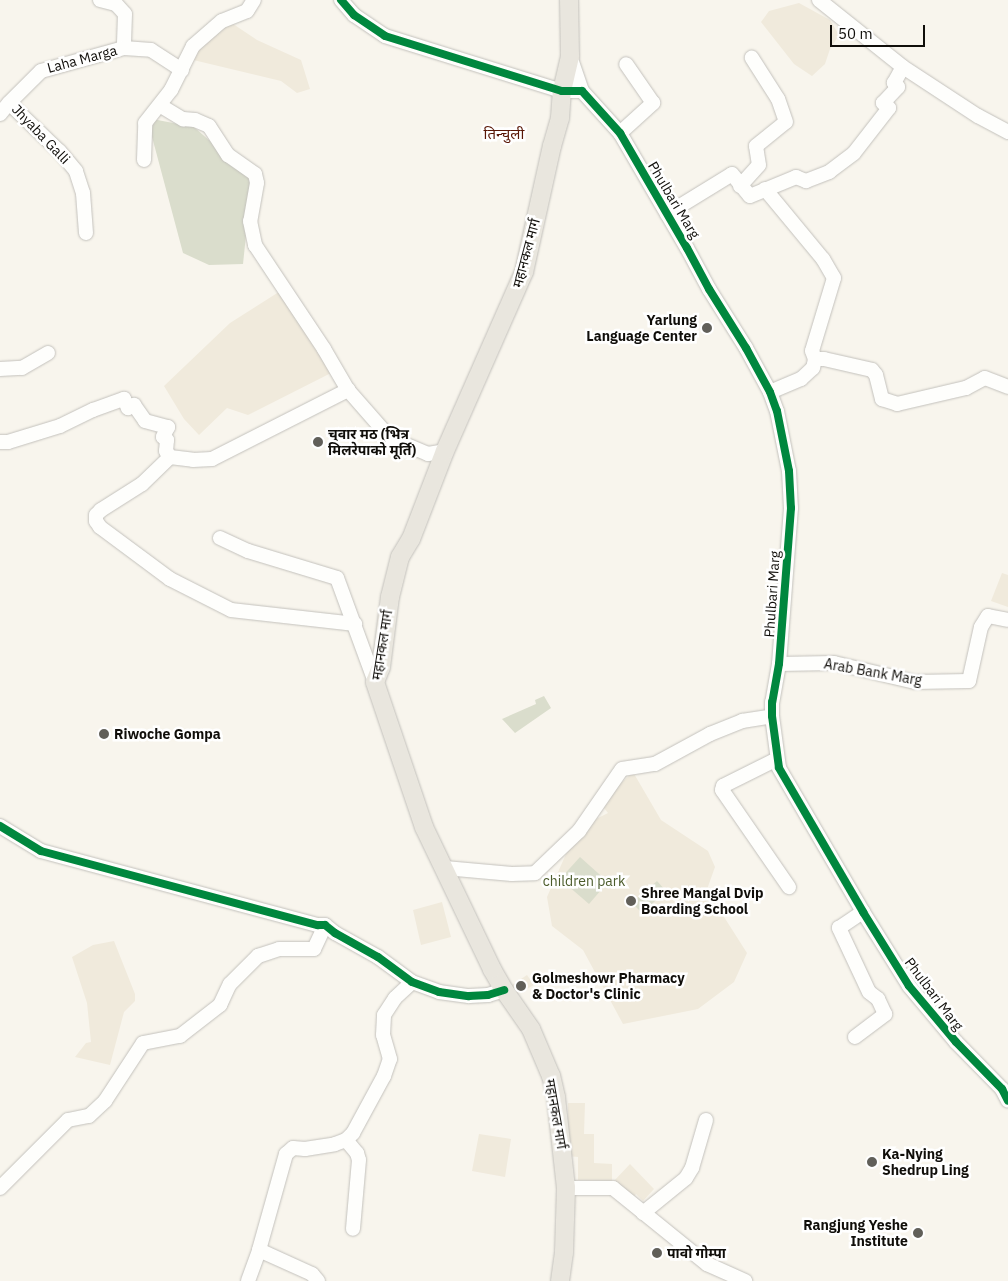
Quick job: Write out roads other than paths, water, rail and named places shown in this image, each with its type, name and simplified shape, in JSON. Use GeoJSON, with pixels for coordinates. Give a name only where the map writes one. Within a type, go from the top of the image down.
{"type":"FeatureCollection","features":[{"type":"Feature","properties":{"kind":"main road","name":"महानकल मार्ग"},"geometry":{"type":"LineString","coordinates":[[560,1281],[564,1252],[566,1188],[556,1097],[550,1076],[531,1029],[504,990],[424,827],[375,682],[381,668],[390,597],[400,557],[411,539],[445,451],[524,272],[560,118],[562,91],[570,56],[569,0]]}},
{"type":"Feature","properties":{"kind":"street"},"geometry":{"type":"LineString","coordinates":[[100,0],[116,4],[125,14],[124,48]]}},
{"type":"Feature","properties":{"kind":"street"},"geometry":{"type":"LineString","coordinates":[[144,160],[145,123],[161,106],[182,70],[193,46],[207,31],[222,20],[247,11],[254,0]]}},
{"type":"Feature","properties":{"kind":"street"},"geometry":{"type":"LineString","coordinates":[[341,0],[354,15],[385,36],[562,91],[582,92],[570,56]]}},
{"type":"Feature","properties":{"kind":"street"},"geometry":{"type":"LineString","coordinates":[[819,0],[903,67],[978,116],[1008,132]]}},
{"type":"Feature","properties":{"kind":"street","name":"Laha Marga"},"geometry":{"type":"LineString","coordinates":[[0,114],[40,71],[124,48],[151,50],[182,70]]}},
{"type":"Feature","properties":{"kind":"street"},"geometry":{"type":"LineString","coordinates":[[740,186],[759,166],[756,146],[786,122],[778,99],[752,58]]}},
{"type":"Feature","properties":{"kind":"street"},"geometry":{"type":"LineString","coordinates":[[620,133],[653,104],[626,64]]}},
{"type":"Feature","properties":{"kind":"street"},"geometry":{"type":"LineString","coordinates":[[667,214],[732,174],[750,196],[796,176],[806,181],[829,172],[854,153],[889,108],[883,103],[898,87],[894,83],[903,67]]}},
{"type":"Feature","properties":{"kind":"street","name":"Phulbari Marg"},"geometry":{"type":"LineString","coordinates":[[582,92],[620,133],[770,392],[777,411],[789,471],[791,508],[780,664],[772,716],[778,768],[909,986],[956,1042],[1002,1090],[1008,1101]]}},
{"type":"Feature","properties":{"kind":"street","name":"Jhyaba Galli"},"geometry":{"type":"LineString","coordinates":[[13,98],[76,171],[83,193],[86,233]]}},
{"type":"Feature","properties":{"kind":"street"},"geometry":{"type":"LineString","coordinates":[[161,106],[183,119],[195,120],[210,126],[228,155],[255,174],[257,183],[250,221],[255,245],[319,341],[348,390],[390,438],[428,454],[445,451]]}},
{"type":"Feature","properties":{"kind":"street"},"geometry":{"type":"LineString","coordinates":[[765,189],[823,259],[834,278],[812,351],[815,359],[812,368],[800,379],[770,392]]}},
{"type":"Feature","properties":{"kind":"street"},"geometry":{"type":"LineString","coordinates":[[0,369],[22,368],[48,353]]}},
{"type":"Feature","properties":{"kind":"street"},"geometry":{"type":"LineString","coordinates":[[815,359],[824,359],[872,370],[876,375],[882,399],[898,404],[966,388],[985,378],[1008,387]]}},
{"type":"Feature","properties":{"kind":"street"},"geometry":{"type":"LineString","coordinates":[[0,442],[8,442],[60,426],[92,410],[124,398],[128,408],[134,405],[145,421],[168,427],[163,437],[167,440],[166,451],[170,457],[193,460],[217,457],[348,390]]}},
{"type":"Feature","properties":{"kind":"street"},"geometry":{"type":"LineString","coordinates":[[170,457],[142,484],[96,515],[96,521],[100,527],[170,579],[231,610],[355,624]]}},
{"type":"Feature","properties":{"kind":"street"},"geometry":{"type":"LineString","coordinates":[[220,538],[248,551],[337,578],[355,624],[365,660],[375,682]]}},
{"type":"Feature","properties":{"kind":"street","name":"Arab Bank Marg"},"geometry":{"type":"LineString","coordinates":[[780,664],[834,662],[915,682],[969,681],[981,627],[988,616],[1008,620]]}},
{"type":"Feature","properties":{"kind":"street"},"geometry":{"type":"LineString","coordinates":[[445,868],[512,874],[535,873],[579,831],[622,769],[655,764],[718,731],[742,721],[772,716]]}},
{"type":"Feature","properties":{"kind":"street"},"geometry":{"type":"LineString","coordinates":[[776,759],[723,786],[722,790],[789,887]]}},
{"type":"Feature","properties":{"kind":"street"},"geometry":{"type":"LineString","coordinates":[[0,826],[41,851],[318,925],[325,925],[335,933],[378,957],[412,982],[439,992],[469,996],[488,995],[504,990]]}},
{"type":"Feature","properties":{"kind":"street"},"geometry":{"type":"LineString","coordinates":[[855,1037],[886,1014],[878,999],[869,992],[839,928],[863,912]]}},
{"type":"Feature","properties":{"kind":"street"},"geometry":{"type":"LineString","coordinates":[[0,1188],[68,1120],[88,1116],[105,1101],[143,1043],[180,1036],[220,1005],[230,984],[258,956],[279,949],[314,949],[325,925]]}},
{"type":"Feature","properties":{"kind":"street"},"geometry":{"type":"LineString","coordinates":[[248,1281],[259,1250],[286,1154],[293,1148],[305,1149],[346,1140],[360,1122],[384,1076],[390,1059],[383,1034],[384,1015],[395,998],[412,982]]}},
{"type":"Feature","properties":{"kind":"street"},"geometry":{"type":"LineString","coordinates":[[643,1213],[686,1178],[692,1168],[706,1120]]}},
{"type":"Feature","properties":{"kind":"street"},"geometry":{"type":"LineString","coordinates":[[346,1140],[357,1153],[359,1160],[353,1229]]}},
{"type":"Feature","properties":{"kind":"street"},"geometry":{"type":"LineString","coordinates":[[566,1188],[613,1188],[706,1264],[745,1281]]}},
{"type":"Feature","properties":{"kind":"street"},"geometry":{"type":"LineString","coordinates":[[259,1250],[312,1274],[318,1281]]}},
{"type":"Feature","properties":{"kind":"place","name":"Yarlung Language Center"},"geometry":{"type":"Point","coordinates":[707,328]}},
{"type":"Feature","properties":{"kind":"place","name":"चुवार मठ (भित्र मिलरेपाको मूर्ति)"},"geometry":{"type":"Point","coordinates":[318,442]}},
{"type":"Feature","properties":{"kind":"place","name":"Riwoche Gompa"},"geometry":{"type":"Point","coordinates":[104,734]}},
{"type":"Feature","properties":{"kind":"place","name":"Shree Mangal Dvip Boarding School"},"geometry":{"type":"Point","coordinates":[631,901]}},
{"type":"Feature","properties":{"kind":"place","name":"Golmeshowr Pharmacy & Doctor's Clinic"},"geometry":{"type":"Point","coordinates":[521,986]}},
{"type":"Feature","properties":{"kind":"place","name":"Ka-Nying Shedrup Ling"},"geometry":{"type":"Point","coordinates":[872,1162]}},
{"type":"Feature","properties":{"kind":"place","name":"Rangjung Yeshe Institute"},"geometry":{"type":"Point","coordinates":[918,1233]}},
{"type":"Feature","properties":{"kind":"place","name":"पावो गोम्पा"},"geometry":{"type":"Point","coordinates":[657,1253]}},
{"type":"Feature","properties":{"kind":"district","name":"तिन्चुली"},"geometry":{"type":"Point","coordinates":[504,134]}},
{"type":"Feature","properties":{"kind":"park label","name":"children park"},"geometry":{"type":"Point","coordinates":[584,881]}}]}
